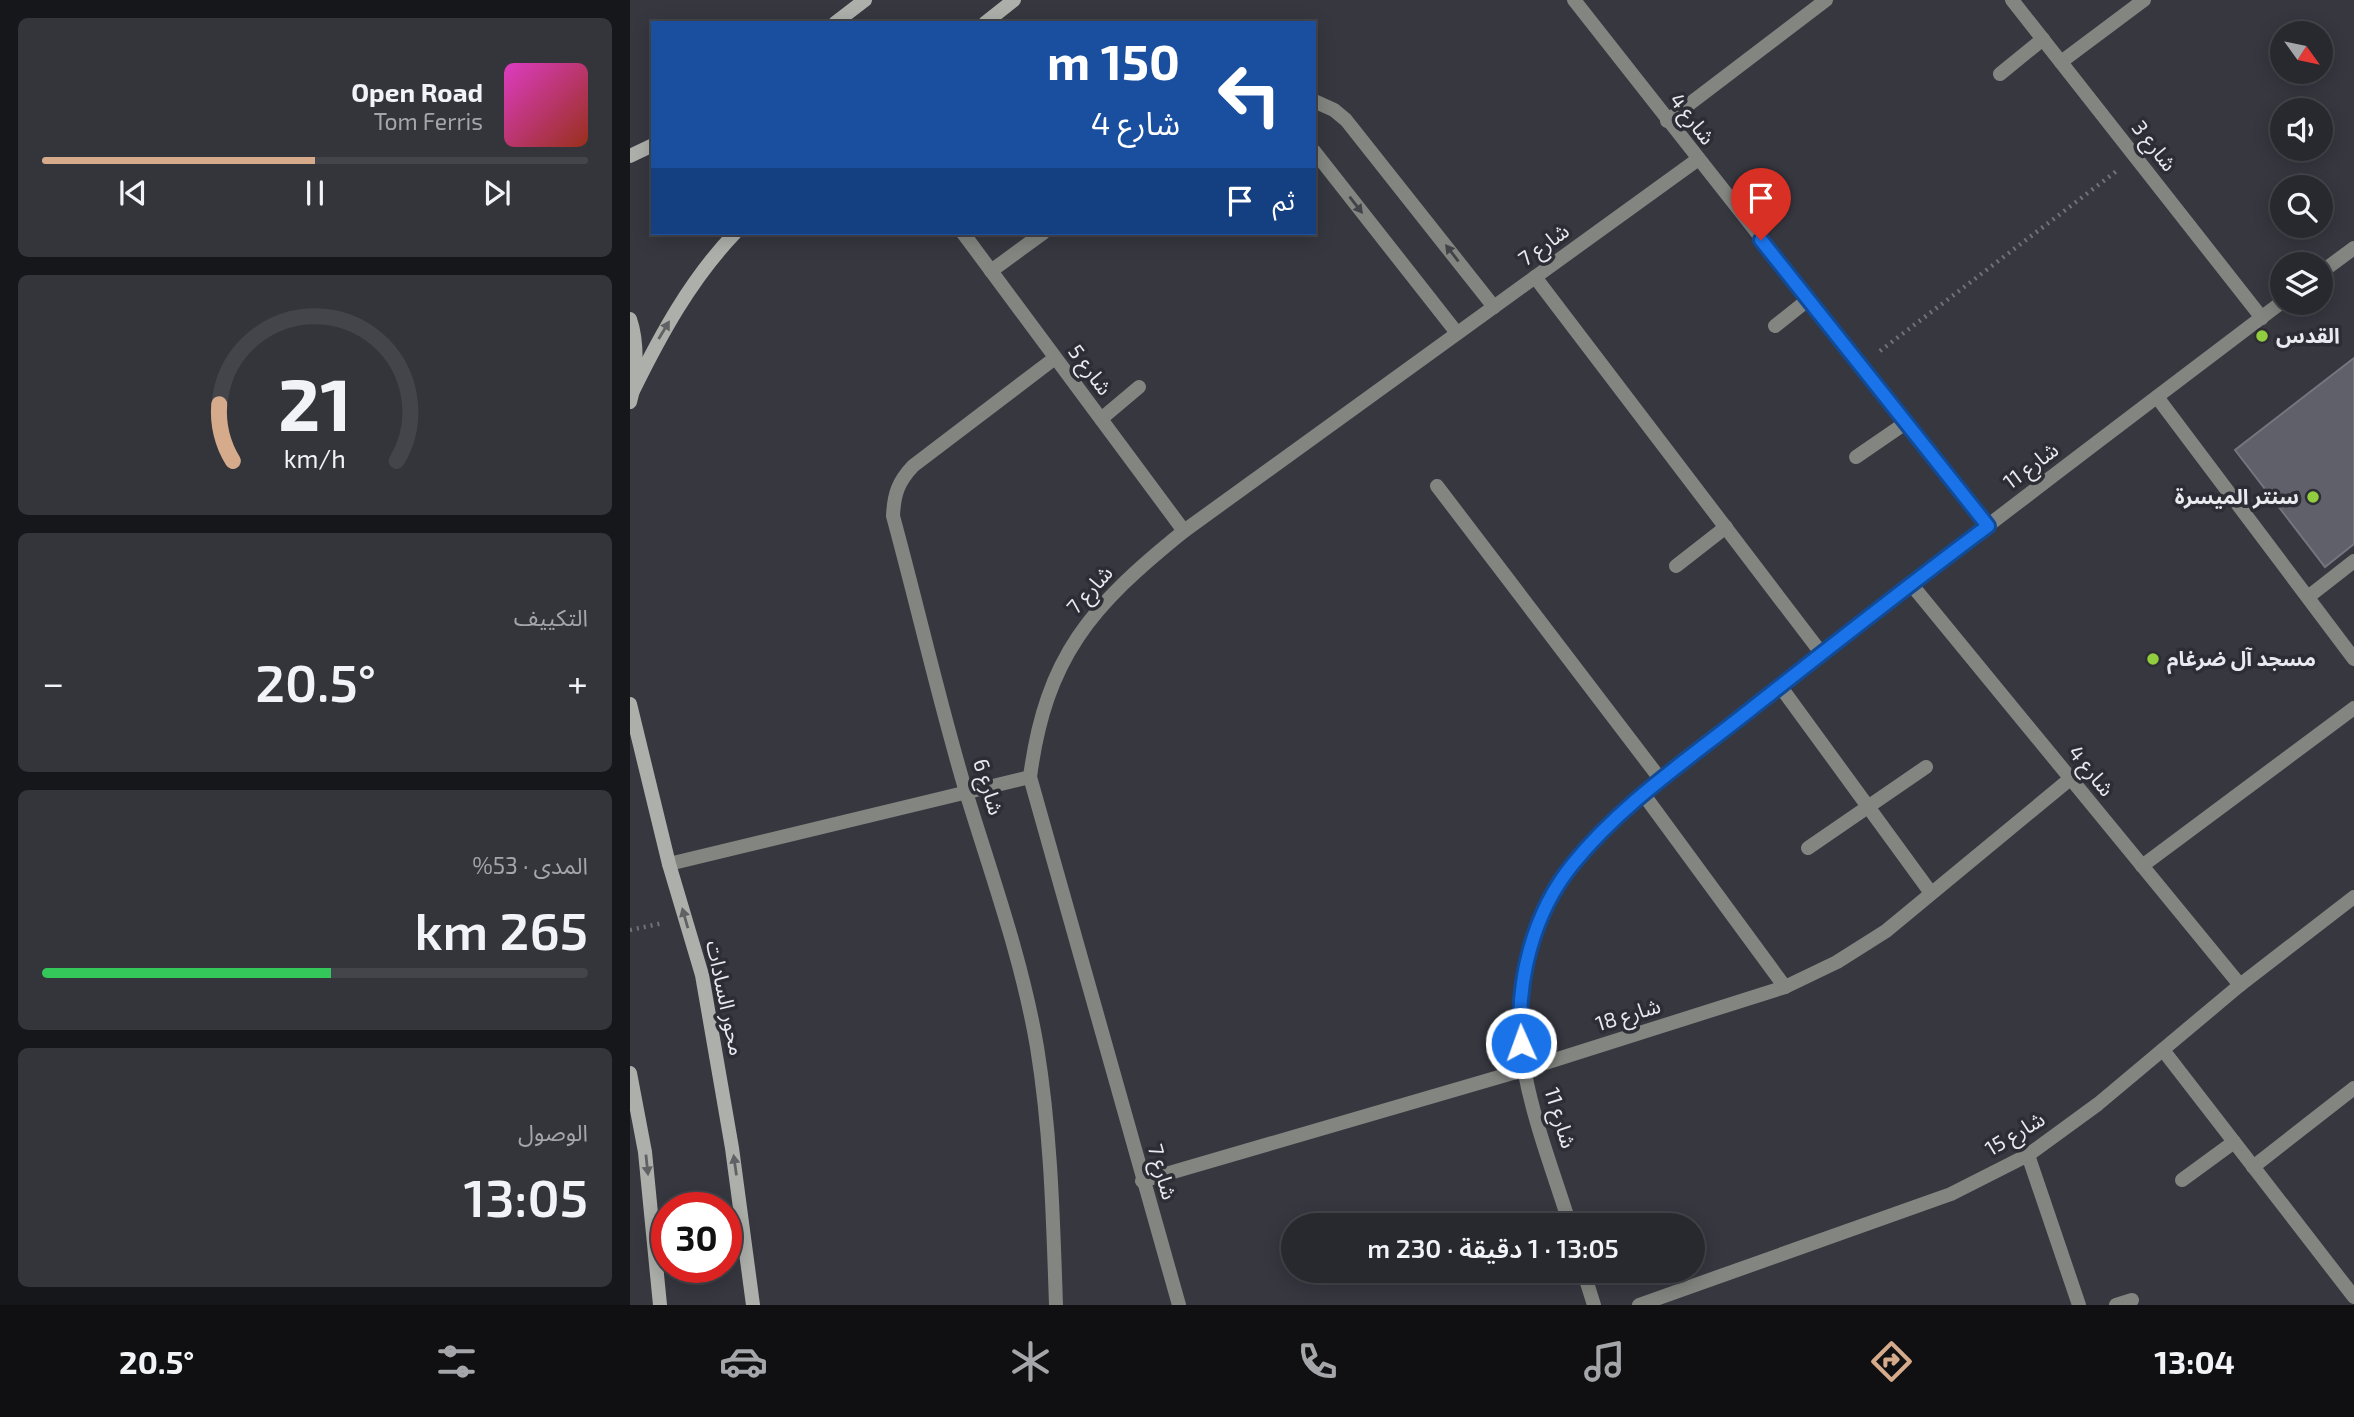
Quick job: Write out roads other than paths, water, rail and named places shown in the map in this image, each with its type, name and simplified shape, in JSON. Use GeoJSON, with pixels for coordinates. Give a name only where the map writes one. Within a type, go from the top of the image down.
{"type":"FeatureCollection","features":[{"type":"Feature","properties":{"kind":"street"},"geometry":{"type":"LineString","coordinates":[[838,21],[865,0]]}},
{"type":"Feature","properties":{"kind":"street"},"geometry":{"type":"LineString","coordinates":[[988,21],[1014,0]]}},
{"type":"Feature","properties":{"kind":"street","name":"شارع 4"},"geometry":{"type":"LineString","coordinates":[[1574,0],[1697,160],[1988,526]]}},
{"type":"Feature","properties":{"kind":"street"},"geometry":{"type":"LineString","coordinates":[[1667,121],[1826,0]]}},
{"type":"Feature","properties":{"kind":"street","name":"شارع 3"},"geometry":{"type":"LineString","coordinates":[[2012,0],[2262,318]]}},
{"type":"Feature","properties":{"kind":"street"},"geometry":{"type":"LineString","coordinates":[[2061,62],[2144,0]]}},
{"type":"Feature","properties":{"kind":"street"},"geometry":{"type":"LineString","coordinates":[[2000,74],[2043,40]]}},
{"type":"Feature","properties":{"kind":"street"},"geometry":{"type":"LineString","coordinates":[[1316,102],[1334,110],[1346,120],[1494,307]]}},
{"type":"Feature","properties":{"kind":"street"},"geometry":{"type":"LineString","coordinates":[[630,156],[651,146]]}},
{"type":"Feature","properties":{"kind":"street"},"geometry":{"type":"LineString","coordinates":[[1316,154],[1457,333]]}},
{"type":"Feature","properties":{"kind":"street","name":"شارع 7"},"geometry":{"type":"LineString","coordinates":[[1179,1305],[1030,777],[1036,730],[1051,685],[1073,642],[1102,604],[1140,567],[1184,531],[1697,160]]}},
{"type":"Feature","properties":{"kind":"street"},"geometry":{"type":"LineString","coordinates":[[632,397],[658,340],[687,292],[733,235]]}},
{"type":"Feature","properties":{"kind":"street","name":"شارع 5"},"geometry":{"type":"LineString","coordinates":[[964,235],[1184,531]]}},
{"type":"Feature","properties":{"kind":"street"},"geometry":{"type":"LineString","coordinates":[[991,271],[1040,235]]}},
{"type":"Feature","properties":{"kind":"street"},"geometry":{"type":"LineString","coordinates":[[2333,263],[2354,248]]}},
{"type":"Feature","properties":{"kind":"street"},"geometry":{"type":"LineString","coordinates":[[1535,277],[1822,654]]}},
{"type":"Feature","properties":{"kind":"street"},"geometry":{"type":"LineString","coordinates":[[1775,326],[1809,299]]}},
{"type":"Feature","properties":{"kind":"street"},"geometry":{"type":"LineString","coordinates":[[2262,318],[2270,312]]}},
{"type":"Feature","properties":{"kind":"street"},"geometry":{"type":"LineString","coordinates":[[630,318],[635,331],[632,397]]}},
{"type":"Feature","properties":{"kind":"street","name":"شارع 11"},"geometry":{"type":"LineString","coordinates":[[1566,1213],[1523,1070],[1519,1016],[1525,962],[1544,911],[1572,864],[1661,780],[1911,584],[2262,318]]}},
{"type":"Feature","properties":{"kind":"street","name":"شارع 6"},"geometry":{"type":"LineString","coordinates":[[1055,358],[913,466],[901,479],[894,497],[893,516],[967,792],[995,877],[1036,1044],[1049,1128],[1056,1305]]}},
{"type":"Feature","properties":{"kind":"street"},"geometry":{"type":"LineString","coordinates":[[1101,419],[1139,387]]}},
{"type":"Feature","properties":{"kind":"street"},"geometry":{"type":"LineString","coordinates":[[2157,397],[2354,659]]}},
{"type":"Feature","properties":{"kind":"street"},"geometry":{"type":"LineString","coordinates":[[1856,457],[1906,422]]}},
{"type":"Feature","properties":{"kind":"street"},"geometry":{"type":"LineString","coordinates":[[1437,486],[1661,780]]}},
{"type":"Feature","properties":{"kind":"street"},"geometry":{"type":"LineString","coordinates":[[1676,566],[1726,527]]}},
{"type":"Feature","properties":{"kind":"street"},"geometry":{"type":"LineString","coordinates":[[2308,597],[2354,561]]}},
{"type":"Feature","properties":{"kind":"street","name":"شارع 4"},"geometry":{"type":"LineString","coordinates":[[1911,584],[2240,985]]}},
{"type":"Feature","properties":{"kind":"street"},"geometry":{"type":"LineString","coordinates":[[1780,686],[1931,893]]}},
{"type":"Feature","properties":{"kind":"street","name":"محور السادات"},"geometry":{"type":"LineString","coordinates":[[630,704],[669,863],[702,975],[730,1135],[753,1305]]}},
{"type":"Feature","properties":{"kind":"street"},"geometry":{"type":"LineString","coordinates":[[2142,866],[2354,708]]}},
{"type":"Feature","properties":{"kind":"street"},"geometry":{"type":"LineString","coordinates":[[1808,848],[1926,767]]}},
{"type":"Feature","properties":{"kind":"street"},"geometry":{"type":"LineString","coordinates":[[669,863],[1030,777]]}},
{"type":"Feature","properties":{"kind":"street","name":"شارع 18"},"geometry":{"type":"LineString","coordinates":[[1142,1181],[1523,1070],[1785,987],[1838,962],[1886,930],[2070,779]]}},
{"type":"Feature","properties":{"kind":"street"},"geometry":{"type":"LineString","coordinates":[[1644,795],[1785,987]]}},
{"type":"Feature","properties":{"kind":"street","name":"شارع 15"},"geometry":{"type":"LineString","coordinates":[[1639,1305],[1951,1194],[2028,1155],[2098,1104],[2240,985],[2354,897]]}},
{"type":"Feature","properties":{"kind":"street"},"geometry":{"type":"LineString","coordinates":[[2162,1050],[2354,1297]]}},
{"type":"Feature","properties":{"kind":"street"},"geometry":{"type":"LineString","coordinates":[[630,1073],[645,1152],[660,1305]]}},
{"type":"Feature","properties":{"kind":"street"},"geometry":{"type":"LineString","coordinates":[[2253,1167],[2354,1088]]}},
{"type":"Feature","properties":{"kind":"street"},"geometry":{"type":"LineString","coordinates":[[2182,1180],[2234,1142]]}},
{"type":"Feature","properties":{"kind":"street"},"geometry":{"type":"LineString","coordinates":[[2028,1155],[2079,1305]]}},
{"type":"Feature","properties":{"kind":"street"},"geometry":{"type":"LineString","coordinates":[[1587,1283],[1594,1305]]}},
{"type":"Feature","properties":{"kind":"street"},"geometry":{"type":"LineString","coordinates":[[2116,1305],[2132,1300]]}},
{"type":"Feature","properties":{"kind":"place","name":"القدس"},"geometry":{"type":"Point","coordinates":[2262,336]}},
{"type":"Feature","properties":{"kind":"place","name":"سنتر الميسرة"},"geometry":{"type":"Point","coordinates":[2313,497]}},
{"type":"Feature","properties":{"kind":"place","name":"مسجد آل ضرغام"},"geometry":{"type":"Point","coordinates":[2153,659]}}]}
